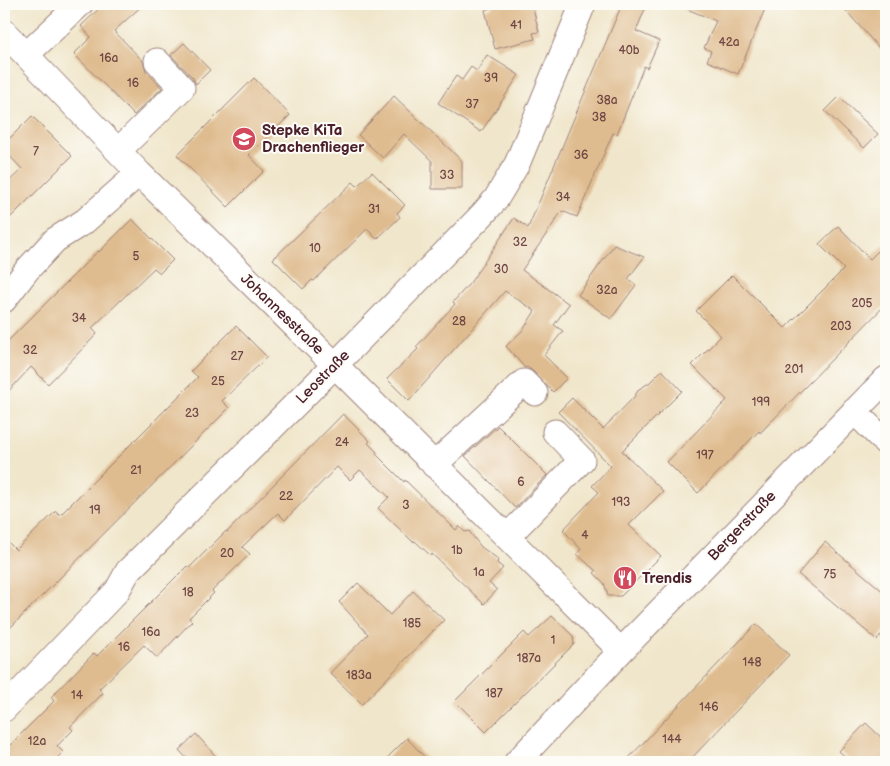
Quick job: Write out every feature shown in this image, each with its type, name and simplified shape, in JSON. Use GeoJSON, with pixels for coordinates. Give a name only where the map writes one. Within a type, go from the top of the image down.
{"type":"FeatureCollection","features":[{"type":"Feature","properties":{"kind":"street"},"geometry":{"type":"LineString","coordinates":[[26,55],[80,4]]}},
{"type":"Feature","properties":{"kind":"street","name":"Leostraße"},"geometry":{"type":"LineString","coordinates":[[4,709],[118,590],[128,571],[335,366],[496,199],[517,164],[583,4]]}},
{"type":"Feature","properties":{"kind":"street","name":"Johannesstraße"},"geometry":{"type":"LineString","coordinates":[[4,32],[118,152],[621,650]]}},
{"type":"Feature","properties":{"kind":"street"},"geometry":{"type":"LineString","coordinates":[[118,152],[182,88],[156,62]]}},
{"type":"Feature","properties":{"kind":"street"},"geometry":{"type":"LineString","coordinates":[[4,300],[27,270],[55,240],[85,222],[139,173]]}},
{"type":"Feature","properties":{"kind":"street","name":"Bergerstraße"},"geometry":{"type":"LineString","coordinates":[[516,762],[621,650],[886,379]]}},
{"type":"Feature","properties":{"kind":"street"},"geometry":{"type":"LineString","coordinates":[[434,465],[524,382],[535,393]]}},
{"type":"Feature","properties":{"kind":"street"},"geometry":{"type":"LineString","coordinates":[[854,411],[886,443]]}},
{"type":"Feature","properties":{"kind":"street"},"geometry":{"type":"LineString","coordinates":[[507,537],[582,460],[555,432]]}},
{"type":"Feature","properties":{"kind":"building"},"geometry":{"type":"Polygon","coordinates":[[[104,4],[144,4],[114,31],[143,61],[146,71],[162,88],[134,115],[74,54],[91,37],[81,26],[104,4]]]}},
{"type":"Feature","properties":{"kind":"building"},"geometry":{"type":"Polygon","coordinates":[[[492,4],[532,4],[539,32],[533,33],[535,39],[495,49],[485,10],[493,7],[492,4]]]}},
{"type":"Feature","properties":{"kind":"building"},"geometry":{"type":"Polygon","coordinates":[[[622,4],[647,4],[636,31],[659,41],[647,68],[644,66],[617,134],[613,133],[577,217],[562,211],[522,270],[569,304],[554,325],[563,331],[544,355],[567,378],[553,392],[534,372],[527,367],[525,368],[506,346],[523,330],[535,311],[505,291],[409,401],[387,379],[418,349],[416,347],[455,304],[453,302],[470,283],[514,218],[528,228],[622,4]]]}},
{"type":"Feature","properties":{"kind":"building"},"geometry":{"type":"Polygon","coordinates":[[[675,4],[767,4],[738,74],[707,61],[711,51],[704,48],[716,21],[675,4]]]}},
{"type":"Feature","properties":{"kind":"building"},"geometry":{"type":"Polygon","coordinates":[[[840,4],[886,4],[886,56],[840,4]]]}},
{"type":"Feature","properties":{"kind":"building"},"geometry":{"type":"Polygon","coordinates":[[[184,43],[210,70],[196,84],[193,78],[171,55],[184,43]]]}},
{"type":"Feature","properties":{"kind":"building"},"geometry":{"type":"Polygon","coordinates":[[[487,55],[519,75],[481,132],[438,103],[456,76],[462,80],[471,67],[477,71],[487,55]]]}},
{"type":"Feature","properties":{"kind":"building"},"geometry":{"type":"Polygon","coordinates":[[[254,78],[290,115],[249,155],[264,171],[228,207],[177,155],[254,78]]]}},
{"type":"Feature","properties":{"kind":"building"},"geometry":{"type":"Polygon","coordinates":[[[394,96],[462,161],[462,189],[432,189],[432,161],[404,134],[383,158],[358,135],[394,96]]]}},
{"type":"Feature","properties":{"kind":"building"},"geometry":{"type":"Polygon","coordinates":[[[839,97],[878,134],[864,148],[825,111],[839,97]]]}},
{"type":"Feature","properties":{"kind":"building"},"geometry":{"type":"Polygon","coordinates":[[[32,116],[72,156],[4,224],[4,186],[22,169],[4,150],[4,144],[32,116]]]}},
{"type":"Feature","properties":{"kind":"building"},"geometry":{"type":"Polygon","coordinates":[[[372,172],[405,205],[397,213],[400,217],[377,239],[367,229],[314,281],[312,280],[303,289],[273,259],[353,182],[357,186],[372,172]]]}},
{"type":"Feature","properties":{"kind":"building"},"geometry":{"type":"Polygon","coordinates":[[[132,219],[173,260],[160,273],[154,268],[92,328],[97,334],[48,384],[31,367],[4,396],[4,345],[132,219]]]}},
{"type":"Feature","properties":{"kind":"building"},"geometry":{"type":"Polygon","coordinates":[[[838,226],[870,259],[886,243],[886,304],[760,433],[759,431],[698,493],[667,462],[727,400],[692,365],[721,336],[696,311],[732,275],[785,328],[844,269],[819,244],[838,226]]]}},
{"type":"Feature","properties":{"kind":"building"},"geometry":{"type":"Polygon","coordinates":[[[614,245],[644,257],[628,279],[636,285],[611,319],[578,295],[614,245]]]}},
{"type":"Feature","properties":{"kind":"building"},"geometry":{"type":"Polygon","coordinates":[[[236,326],[267,357],[222,401],[229,408],[4,634],[4,538],[16,550],[56,511],[60,515],[198,377],[191,371],[236,326]]]}},
{"type":"Feature","properties":{"kind":"building"},"geometry":{"type":"Polygon","coordinates":[[[662,370],[682,391],[622,451],[663,491],[629,525],[661,556],[621,596],[608,596],[604,583],[594,573],[596,571],[577,554],[581,549],[563,530],[599,492],[592,486],[611,466],[558,412],[572,398],[603,429],[634,397],[639,389],[649,383],[662,370]]]}},
{"type":"Feature","properties":{"kind":"building"},"geometry":{"type":"Polygon","coordinates":[[[343,414],[370,441],[368,443],[377,452],[376,454],[404,482],[405,480],[456,530],[459,526],[465,532],[469,531],[481,547],[498,559],[497,563],[503,568],[489,583],[497,590],[484,604],[432,554],[431,556],[415,541],[413,542],[378,508],[389,497],[360,470],[350,480],[337,467],[285,520],[278,513],[242,547],[250,554],[212,591],[214,593],[189,618],[192,621],[157,658],[144,645],[99,689],[103,693],[70,727],[73,730],[57,746],[63,752],[53,762],[4,762],[4,751],[54,701],[51,697],[94,653],[97,656],[187,566],[189,568],[227,532],[343,414]]]}},
{"type":"Feature","properties":{"kind":"building"},"geometry":{"type":"Polygon","coordinates":[[[498,426],[547,475],[515,508],[465,456],[498,426]]]}},
{"type":"Feature","properties":{"kind":"building"},"geometry":{"type":"Polygon","coordinates":[[[825,542],[886,594],[886,629],[877,640],[798,574],[825,542]]]}},
{"type":"Feature","properties":{"kind":"building"},"geometry":{"type":"Polygon","coordinates":[[[358,583],[390,615],[413,591],[444,620],[362,704],[330,673],[368,634],[339,602],[358,583]]]}},
{"type":"Feature","properties":{"kind":"building"},"geometry":{"type":"Polygon","coordinates":[[[552,616],[573,636],[574,644],[486,732],[455,701],[524,632],[529,637],[552,616]]]}},
{"type":"Feature","properties":{"kind":"building"},"geometry":{"type":"Polygon","coordinates":[[[756,624],[789,655],[688,762],[625,762],[756,624]]]}},
{"type":"Feature","properties":{"kind":"building"},"geometry":{"type":"Polygon","coordinates":[[[866,723],[886,742],[886,762],[851,762],[839,751],[866,723]]]}},
{"type":"Feature","properties":{"kind":"building"},"geometry":{"type":"Polygon","coordinates":[[[196,734],[221,762],[190,762],[179,750],[196,734]]]}},
{"type":"Feature","properties":{"kind":"building"},"geometry":{"type":"Polygon","coordinates":[[[407,738],[429,762],[383,762],[407,738]]]}},
{"type":"Feature","properties":{"kind":"place","name":"Stepke KiTa Drachenflieger"},"geometry":{"type":"Point","coordinates":[244,139]}},
{"type":"Feature","properties":{"kind":"place","name":"Trendis"},"geometry":{"type":"Point","coordinates":[625,578]}}]}
